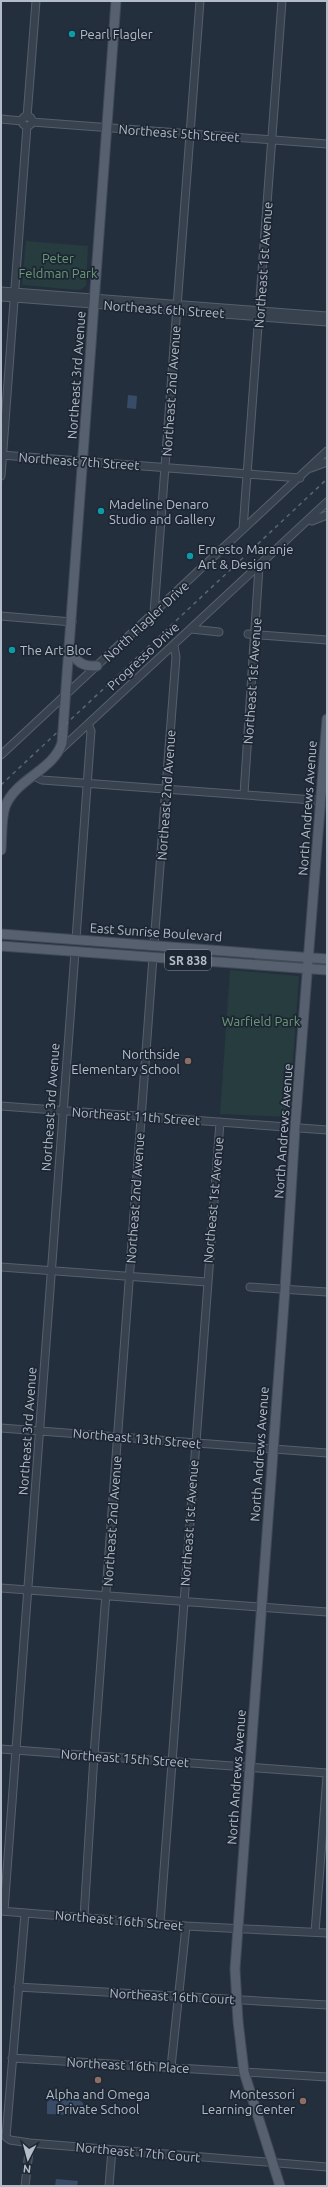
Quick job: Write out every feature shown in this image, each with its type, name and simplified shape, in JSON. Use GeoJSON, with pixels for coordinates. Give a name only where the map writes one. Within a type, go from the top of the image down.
{"type":"FeatureCollection","features":[{"type":"Feature","properties":{"kind":"main road","name":"Northeast 3rd Avenue"},"geometry":{"type":"LineString","coordinates":[[60,750],[70,649],[116,1]]}},
{"type":"Feature","properties":{"kind":"main road"},"geometry":{"type":"LineString","coordinates":[[70,649],[77,662],[86,667],[97,666]]}},
{"type":"Feature","properties":{"kind":"main road","name":"North Andrews Avenue"},"geometry":{"type":"LineString","coordinates":[[280,2186],[244,2072],[236,2000],[237,1929],[285,1289],[295,1128],[324,801],[327,719]]}},
{"type":"Feature","properties":{"kind":"main road","name":"Progresso Drive"},"geometry":{"type":"LineString","coordinates":[[1,850],[5,807],[13,794],[34,776],[60,750]]}},
{"type":"Feature","properties":{"kind":"main road","name":"East Sunrise Boulevard"},"geometry":{"type":"LineString","coordinates":[[1,934],[154,944],[309,958]]}},
{"type":"Feature","properties":{"kind":"main road"},"geometry":{"type":"LineString","coordinates":[[136,956],[151,952],[154,944]]}},
{"type":"Feature","properties":{"kind":"main road","name":"East Sunrise Boulevard"},"geometry":{"type":"LineString","coordinates":[[1,946],[308,969]]}},
{"type":"Feature","properties":{"kind":"main road"},"geometry":{"type":"LineString","coordinates":[[153,958],[158,951],[173,946]]}},
{"type":"Feature","properties":{"kind":"main road","name":"SR 838"},"geometry":{"type":"LineString","coordinates":[[309,958],[327,958]]}},
{"type":"Feature","properties":{"kind":"main road","name":"SR 838"},"geometry":{"type":"LineString","coordinates":[[308,969],[327,970]]}},
{"type":"Feature","properties":{"kind":"street"},"geometry":{"type":"LineString","coordinates":[[1,476],[36,1]]}},
{"type":"Feature","properties":{"kind":"street","name":"Northeast 2nd Avenue"},"geometry":{"type":"LineString","coordinates":[[154,613],[200,1]]}},
{"type":"Feature","properties":{"kind":"street","name":"Northeast 1st Avenue"},"geometry":{"type":"LineString","coordinates":[[243,528],[282,1]]}},
{"type":"Feature","properties":{"kind":"street","name":"Northeast 5th Street"},"geometry":{"type":"LineString","coordinates":[[1,119],[327,144]]}},
{"type":"Feature","properties":{"kind":"street","name":"Northeast 6th Street"},"geometry":{"type":"LineString","coordinates":[[1,291],[14,295],[259,313],[327,316]]}},
{"type":"Feature","properties":{"kind":"street","name":"Northeast 6th Street"},"geometry":{"type":"LineString","coordinates":[[1,297],[14,295]]}},
{"type":"Feature","properties":{"kind":"street","name":"Northeast 6th Street"},"geometry":{"type":"LineString","coordinates":[[259,313],[327,322]]}},
{"type":"Feature","properties":{"kind":"street","name":"North Flagler Drive"},"geometry":{"type":"LineString","coordinates":[[1,755],[243,528],[300,478],[327,451]]}},
{"type":"Feature","properties":{"kind":"street","name":"Northeast 7th Street"},"geometry":{"type":"LineString","coordinates":[[2,455],[300,478]]}},
{"type":"Feature","properties":{"kind":"street","name":"North Flagler Drive"},"geometry":{"type":"LineString","coordinates":[[307,470],[327,462]]}},
{"type":"Feature","properties":{"kind":"street","name":"Progresso Drive"},"geometry":{"type":"LineString","coordinates":[[60,750],[306,524],[327,502]]}},
{"type":"Feature","properties":{"kind":"street","name":"Progresso Drive"},"geometry":{"type":"LineString","coordinates":[[306,524],[327,514]]}},
{"type":"Feature","properties":{"kind":"street","name":"Northeast 1st Avenue"},"geometry":{"type":"LineString","coordinates":[[244,794],[251,634],[259,567]]}},
{"type":"Feature","properties":{"kind":"street"},"geometry":{"type":"LineString","coordinates":[[1,616],[72,622]]}},
{"type":"Feature","properties":{"kind":"street"},"geometry":{"type":"LineString","coordinates":[[190,629],[219,632]]}},
{"type":"Feature","properties":{"kind":"street"},"geometry":{"type":"LineString","coordinates":[[251,634],[327,640]]}},
{"type":"Feature","properties":{"kind":"street","name":"Northeast 2nd Avenue"},"geometry":{"type":"LineString","coordinates":[[154,944],[176,657],[174,646]]}},
{"type":"Feature","properties":{"kind":"street"},"geometry":{"type":"LineString","coordinates":[[76,939],[92,731],[88,724]]}},
{"type":"Feature","properties":{"kind":"street"},"geometry":{"type":"LineString","coordinates":[[34,776],[42,780],[167,788],[324,801]]}},
{"type":"Feature","properties":{"kind":"street","name":"Northeast 3rd Avenue"},"geometry":{"type":"LineString","coordinates":[[3,1911],[17,1750],[75,952]]}},
{"type":"Feature","properties":{"kind":"street","name":"Northeast 2nd Avenue"},"geometry":{"type":"LineString","coordinates":[[84,1917],[94,1755],[153,958]]}},
{"type":"Feature","properties":{"kind":"street","name":"Northeast 11th Street"},"geometry":{"type":"LineString","coordinates":[[1,1106],[327,1130]]}},
{"type":"Feature","properties":{"kind":"street","name":"Northeast 1st Avenue"},"geometry":{"type":"LineString","coordinates":[[160,1923],[220,1122]]}},
{"type":"Feature","properties":{"kind":"street"},"geometry":{"type":"LineString","coordinates":[[1,1267],[207,1282]]}},
{"type":"Feature","properties":{"kind":"street"},"geometry":{"type":"LineString","coordinates":[[250,1287],[327,1292]]}},
{"type":"Feature","properties":{"kind":"street","name":"Northeast 13th Street"},"geometry":{"type":"LineString","coordinates":[[1,1428],[327,1453]]}},
{"type":"Feature","properties":{"kind":"street"},"geometry":{"type":"LineString","coordinates":[[1,1588],[106,1597],[327,1612]]}},
{"type":"Feature","properties":{"kind":"street","name":"Northeast 15th Street"},"geometry":{"type":"LineString","coordinates":[[1,1749],[327,1774]]}},
{"type":"Feature","properties":{"kind":"street"},"geometry":{"type":"LineString","coordinates":[[315,1932],[327,1774]]}},
{"type":"Feature","properties":{"kind":"street","name":"Northeast 16th Street"},"geometry":{"type":"LineString","coordinates":[[3,1911],[186,1926],[327,1933]]}},
{"type":"Feature","properties":{"kind":"street"},"geometry":{"type":"LineString","coordinates":[[12,2058],[25,1913]]}},
{"type":"Feature","properties":{"kind":"street"},"geometry":{"type":"LineString","coordinates":[[171,2067],[186,1926]]}},
{"type":"Feature","properties":{"kind":"street","name":"Northeast 16th Court"},"geometry":{"type":"LineString","coordinates":[[18,1987],[327,2005]]}},
{"type":"Feature","properties":{"kind":"street","name":"Northeast 16th Place"},"geometry":{"type":"LineString","coordinates":[[12,2058],[327,2077]]}},
{"type":"Feature","properties":{"kind":"street","name":"Northeast 17th Court"},"geometry":{"type":"LineString","coordinates":[[12,2058],[6,2137],[10,2140],[112,2150],[327,2167]]}},
{"type":"Feature","properties":{"kind":"street"},"geometry":{"type":"LineString","coordinates":[[25,2186],[30,2143]]}},
{"type":"Feature","properties":{"kind":"street"},"geometry":{"type":"LineString","coordinates":[[109,2186],[112,2150]]}},
{"type":"Feature","properties":{"kind":"green space","name":"Peter Feldman Park"},"geometry":{"type":"Polygon","coordinates":[[[26,241],[88,246],[86,286],[80,290],[22,285],[26,241]]]}},
{"type":"Feature","properties":{"kind":"green space","name":"Warfield Park"},"geometry":{"type":"Polygon","coordinates":[[[230,970],[299,976],[289,1117],[220,1114],[230,970]]]}},
{"type":"Feature","properties":{"kind":"water"},"geometry":{"type":"Polygon","coordinates":[[[128,395],[137,396],[136,409],[127,408],[128,395]]]}},
{"type":"Feature","properties":{"kind":"water"},"geometry":{"type":"Polygon","coordinates":[[[67,2097],[76,2098],[83,2103],[84,2112],[73,2115],[47,2114],[47,2102],[51,2099],[67,2097]]]}},
{"type":"Feature","properties":{"kind":"water"},"geometry":{"type":"Polygon","coordinates":[[[56,2179],[78,2181],[77,2186],[55,2186],[56,2179]]]}},
{"type":"Feature","properties":{"kind":"railway"},"geometry":{"type":"LineString","coordinates":[[1,785],[327,479]]}},
{"type":"Feature","properties":{"kind":"place","name":"Pearl Flagler"},"geometry":{"type":"Point","coordinates":[72,34]}},
{"type":"Feature","properties":{"kind":"place","name":"Madeline Denaro Studio and Gallery"},"geometry":{"type":"Point","coordinates":[101,511]}},
{"type":"Feature","properties":{"kind":"place","name":"Ernesto Maranje Art & Design"},"geometry":{"type":"Point","coordinates":[190,556]}},
{"type":"Feature","properties":{"kind":"place","name":"The Art Bloc"},"geometry":{"type":"Point","coordinates":[12,650]}},
{"type":"Feature","properties":{"kind":"place","name":"Northside Elementary School"},"geometry":{"type":"Point","coordinates":[188,1061]}},
{"type":"Feature","properties":{"kind":"place","name":"Alpha and Omega Private School"},"geometry":{"type":"Point","coordinates":[98,2080]}},
{"type":"Feature","properties":{"kind":"place","name":"Montessori Learning Center"},"geometry":{"type":"Point","coordinates":[303,2101]}}]}
